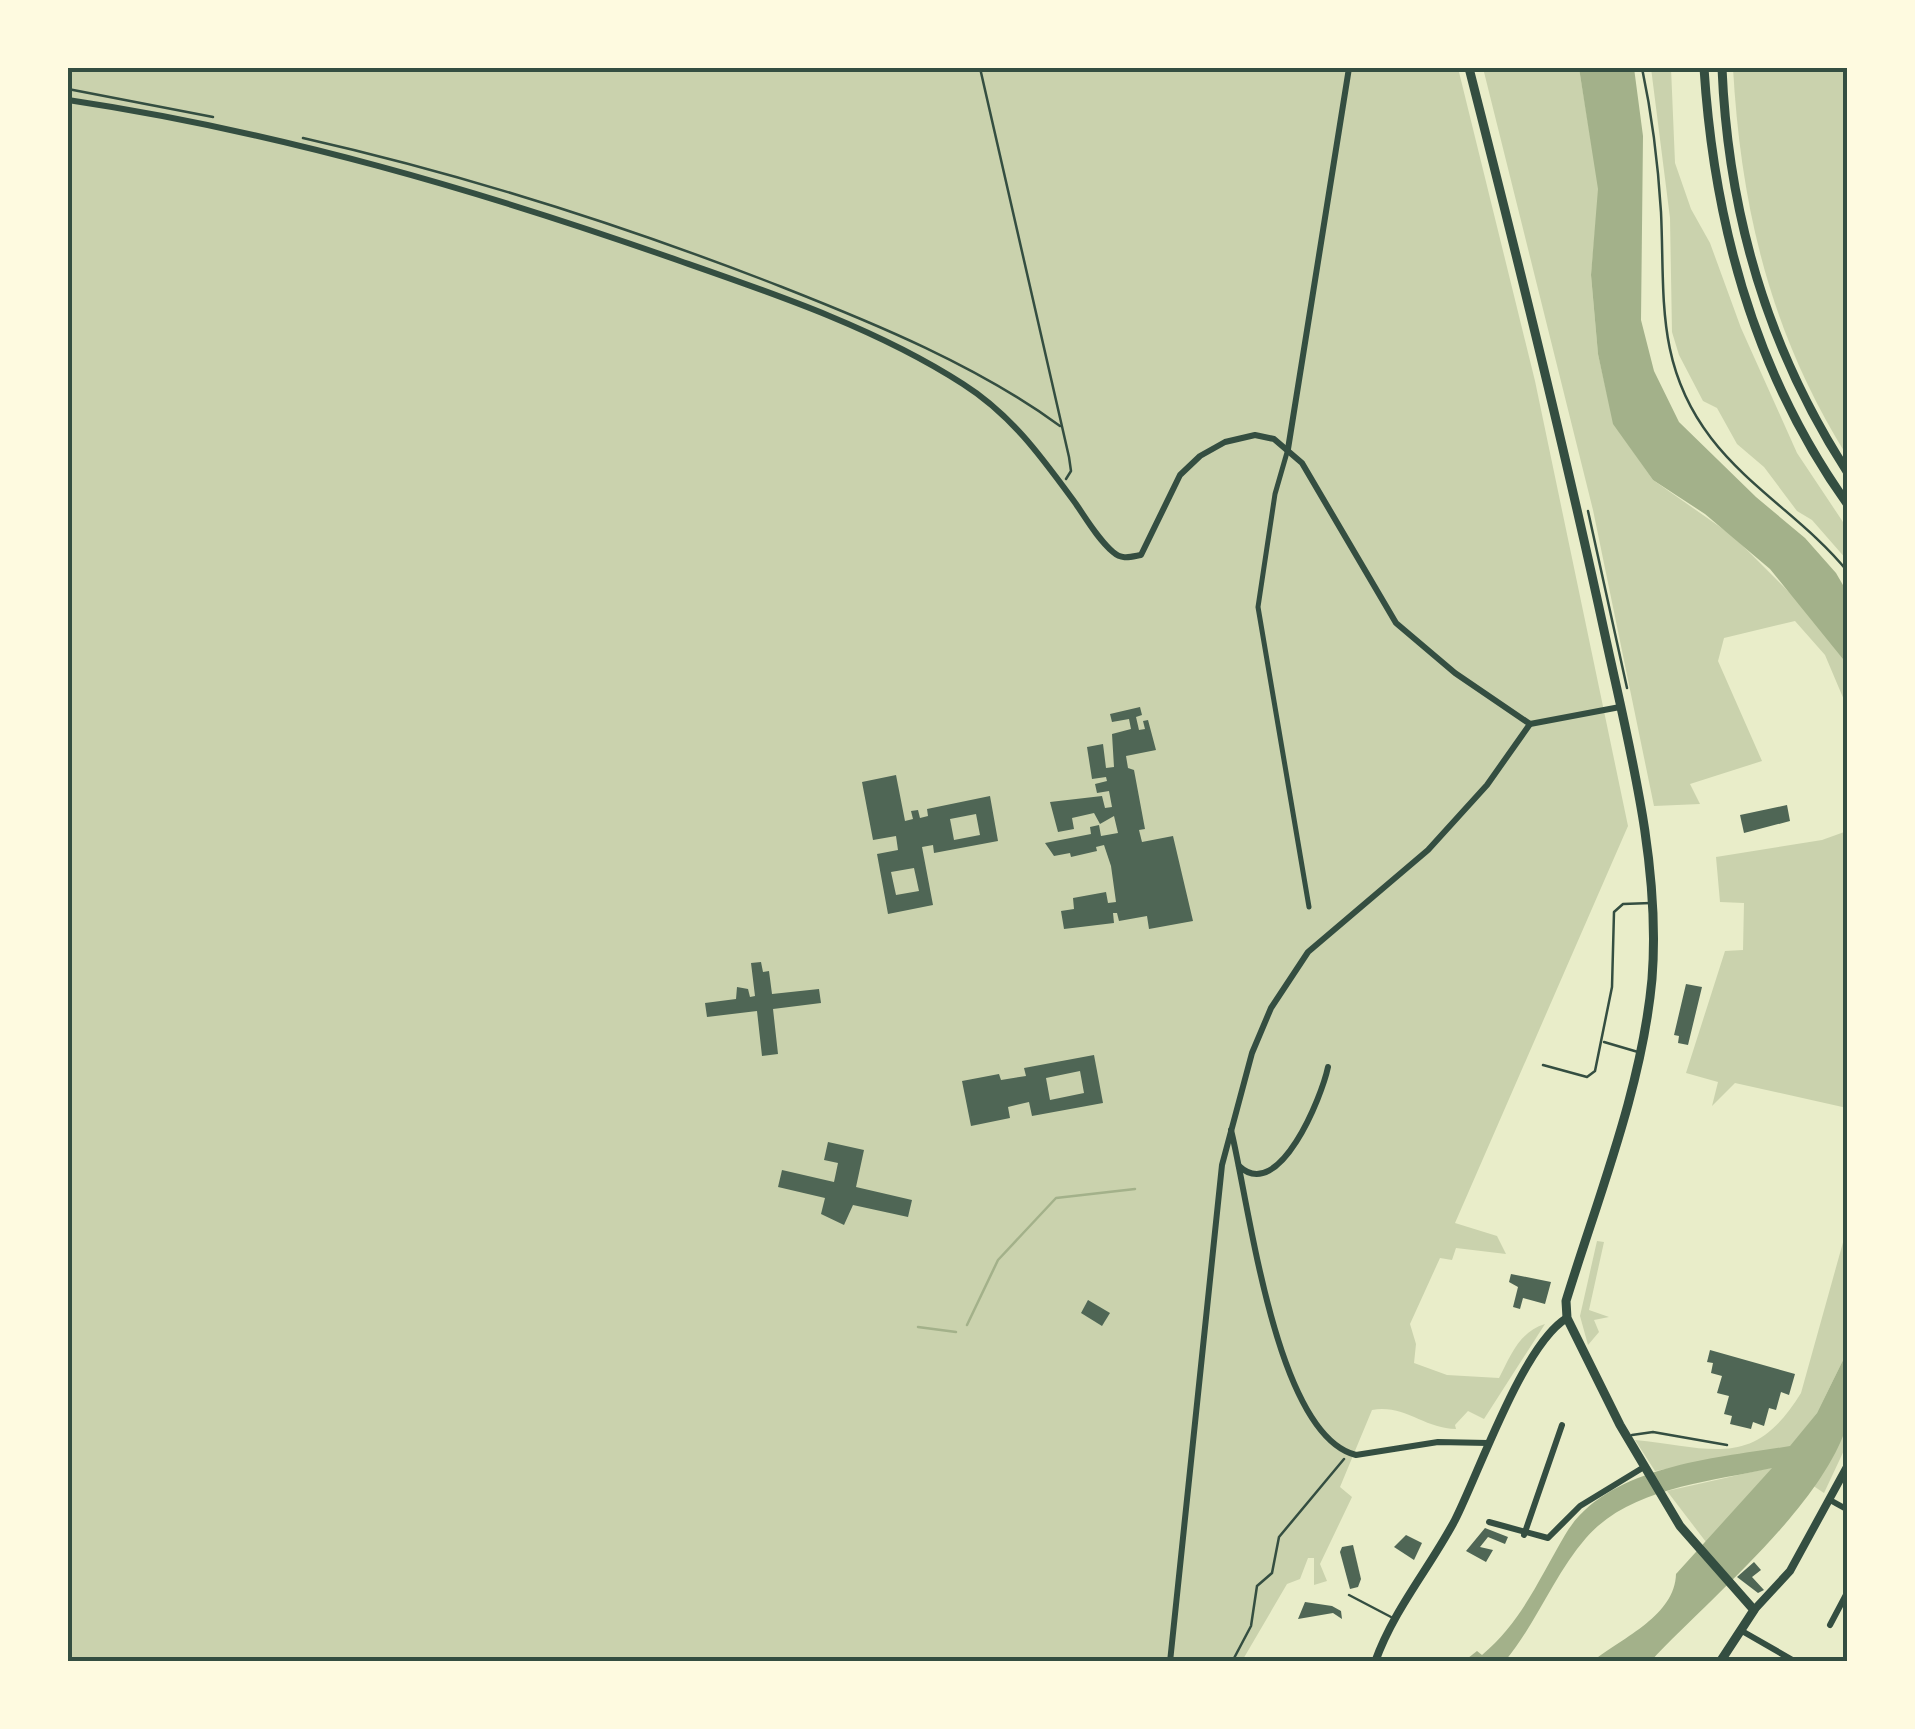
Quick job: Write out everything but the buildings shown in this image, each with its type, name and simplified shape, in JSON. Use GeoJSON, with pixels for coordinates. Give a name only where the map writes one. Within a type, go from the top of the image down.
{"type":"FeatureCollection","features":[{"type":"Feature","properties":{"kind":"main road"},"geometry":{"type":"LineString","coordinates":[[1469,68],[1625,704],[1652,903],[1652,980],[1640,1052],[1566,1301],[1567,1318],[1626,1437],[1662,1497],[1696,1546],[1754,1610],[1720,1662]]}},
{"type":"Feature","properties":{"kind":"main road"},"geometry":{"type":"LineString","coordinates":[[1704,68],[1718,201],[1751,323],[1794,420],[1848,505]]}},
{"type":"Feature","properties":{"kind":"main road"},"geometry":{"type":"LineString","coordinates":[[1722,68],[1728,154],[1754,272],[1778,342],[1821,432],[1848,473]]}},
{"type":"Feature","properties":{"kind":"street"},"geometry":{"type":"LineString","coordinates":[[1309,907],[1258,608],[1272,510],[1288,448],[1348,68]]}},
{"type":"Feature","properties":{"kind":"street"},"geometry":{"type":"LineString","coordinates":[[68,100],[321,152],[445,185],[550,216],[775,294],[930,364],[966,386],[1021,431],[1115,554],[1126,558],[1141,556],[1180,476],[1200,456],[1226,442],[1256,435],[1274,438],[1302,463],[1396,622],[1455,673],[1530,724]]}},
{"type":"Feature","properties":{"kind":"street"},"geometry":{"type":"LineString","coordinates":[[1170,1662],[1217,1203],[1230,1126],[1252,1054],[1272,1008],[1308,952],[1428,850],[1486,784],[1530,724],[1625,704]]}},
{"type":"Feature","properties":{"kind":"street"},"geometry":{"type":"LineString","coordinates":[[1238,1166],[1247,1174],[1260,1176],[1276,1168],[1322,1093],[1328,1067]]}},
{"type":"Feature","properties":{"kind":"street"},"geometry":{"type":"LineString","coordinates":[[1230,1126],[1262,1285],[1299,1396],[1315,1426],[1350,1454],[1438,1442],[1488,1442]]}},
{"type":"Feature","properties":{"kind":"street"},"geometry":{"type":"LineString","coordinates":[[1375,1662],[1392,1618],[1434,1558],[1488,1442],[1550,1331],[1567,1318]]}},
{"type":"Feature","properties":{"kind":"street"},"geometry":{"type":"LineString","coordinates":[[1524,1535],[1562,1425]]}},
{"type":"Feature","properties":{"kind":"street"},"geometry":{"type":"LineString","coordinates":[[1754,1610],[1790,1571],[1848,1465]]}},
{"type":"Feature","properties":{"kind":"street"},"geometry":{"type":"LineString","coordinates":[[1489,1522],[1524,1535],[1554,1536],[1580,1506],[1646,1469]]}},
{"type":"Feature","properties":{"kind":"street"},"geometry":{"type":"LineString","coordinates":[[1830,1500],[1848,1510]]}},
{"type":"Feature","properties":{"kind":"street"},"geometry":{"type":"LineString","coordinates":[[1830,1624],[1848,1591]]}},
{"type":"Feature","properties":{"kind":"street"},"geometry":{"type":"LineString","coordinates":[[1742,1630],[1796,1662]]}},
{"type":"Feature","properties":{"kind":"lane"},"geometry":{"type":"LineString","coordinates":[[1543,1065],[1587,1077],[1595,1071],[1604,1042],[1614,912],[1624,904],[1652,903]]}},
{"type":"Feature","properties":{"kind":"lane"},"geometry":{"type":"LineString","coordinates":[[1604,1042],[1640,1052]]}},
{"type":"Feature","properties":{"kind":"lane"},"geometry":{"type":"LineString","coordinates":[[1626,1437],[1653,1432],[1727,1444]]}},
{"type":"Feature","properties":{"kind":"lane"},"geometry":{"type":"LineString","coordinates":[[1349,1595],[1392,1618]]}},
{"type":"Feature","properties":{"kind":"path"},"geometry":{"type":"LineString","coordinates":[[980,68],[1069,457],[1071,471],[1061,484]]}},
{"type":"Feature","properties":{"kind":"path"},"geometry":{"type":"LineString","coordinates":[[1642,68],[1659,178],[1665,335],[1679,379],[1712,438],[1848,572]]}},
{"type":"Feature","properties":{"kind":"path"},"geometry":{"type":"LineString","coordinates":[[1585,502],[1625,704]]}},
{"type":"Feature","properties":{"kind":"path"},"geometry":{"type":"LineString","coordinates":[[1232,1662],[1250,1626],[1258,1586],[1272,1574],[1279,1538],[1350,1454]]}},
{"type":"Feature","properties":{"kind":"shaded area"},"geometry":{"type":"Polygon","coordinates":[[[68,68],[1458,68],[1535,381],[1628,826],[1455,1223],[1497,1236],[1506,1254],[1456,1248],[1452,1260],[1440,1258],[1410,1324],[1416,1344],[1414,1363],[1447,1375],[1499,1378],[1522,1339],[1545,1324],[1484,1419],[1468,1411],[1455,1425],[1456,1429],[1394,1410],[1372,1410],[1340,1487],[1352,1497],[1320,1564],[1327,1581],[1314,1585],[1314,1558],[1308,1558],[1300,1579],[1287,1584],[1242,1661],[68,1661],[68,68]]]}},
{"type":"Feature","properties":{"kind":"shaded area"},"geometry":{"type":"Polygon","coordinates":[[[1483,68],[1579,68],[1599,189],[1591,275],[1598,354],[1614,424],[1653,480],[1733,536],[1805,608],[1847,664],[1847,707],[1825,655],[1795,621],[1724,638],[1718,661],[1762,761],[1690,784],[1700,804],[1654,806],[1593,510],[1483,68]]]}},
{"type":"Feature","properties":{"kind":"shaded area"},"geometry":{"type":"Polygon","coordinates":[[[1579,68],[1634,68],[1643,136],[1641,320],[1654,371],[1679,422],[1756,497],[1805,538],[1836,573],[1847,592],[1847,664],[1770,569],[1705,514],[1653,480],[1613,424],[1598,354],[1591,275],[1598,189],[1579,68]]]}},
{"type":"Feature","properties":{"kind":"shaded area"},"geometry":{"type":"Polygon","coordinates":[[[1651,68],[1671,68],[1675,163],[1691,209],[1710,243],[1741,328],[1797,453],[1847,528],[1847,560],[1812,520],[1797,511],[1764,467],[1737,444],[1717,408],[1703,401],[1679,355],[1672,332],[1670,218],[1651,68]]]}},
{"type":"Feature","properties":{"kind":"shaded area"},"geometry":{"type":"Polygon","coordinates":[[[1733,68],[1847,68],[1847,456],[1798,364],[1764,270],[1744,171],[1733,68]]]}},
{"type":"Feature","properties":{"kind":"shaded area"},"geometry":{"type":"Polygon","coordinates":[[[1847,831],[1847,1108],[1735,1083],[1712,1106],[1718,1082],[1686,1073],[1725,951],[1743,950],[1744,903],[1720,902],[1716,857],[1822,840],[1847,831]]]}},
{"type":"Feature","properties":{"kind":"shaded area"},"geometry":{"type":"Polygon","coordinates":[[[1847,1228],[1847,1352],[1817,1413],[1790,1447],[1655,1471],[1635,1440],[1730,1448],[1766,1434],[1784,1417],[1801,1393],[1847,1228]]]}},
{"type":"Feature","properties":{"kind":"shaded area"},"geometry":{"type":"Polygon","coordinates":[[[1597,1241],[1604,1242],[1589,1310],[1609,1317],[1594,1320],[1599,1332],[1588,1345],[1580,1316],[1597,1241]]]}},
{"type":"Feature","properties":{"kind":"shaded area"},"geometry":{"type":"Polygon","coordinates":[[[1847,1352],[1848,1420],[1832,1459],[1788,1521],[1651,1661],[1593,1661],[1657,1613],[1667,1602],[1676,1574],[1772,1468],[1673,1489],[1648,1497],[1604,1521],[1575,1552],[1505,1661],[1463,1662],[1477,1651],[1482,1655],[1508,1628],[1565,1535],[1607,1493],[1666,1469],[1790,1446],[1817,1413],[1847,1352]]]}},
{"type":"Feature","properties":{"kind":"shaded area"},"geometry":{"type":"Polygon","coordinates":[[[1847,1425],[1847,1444],[1824,1493],[1812,1485],[1847,1425]]]}},
{"type":"Feature","properties":{"kind":"shaded area"},"geometry":{"type":"Polygon","coordinates":[[[1774,1467],[1706,1542],[1667,1491],[1774,1467]]]}},
{"type":"Feature","properties":{"kind":"waterway"},"geometry":{"type":"LineString","coordinates":[[967,1325],[998,1260],[1056,1198],[1135,1189]]}},
{"type":"Feature","properties":{"kind":"waterway"},"geometry":{"type":"LineString","coordinates":[[918,1327],[956,1332]]}}]}
